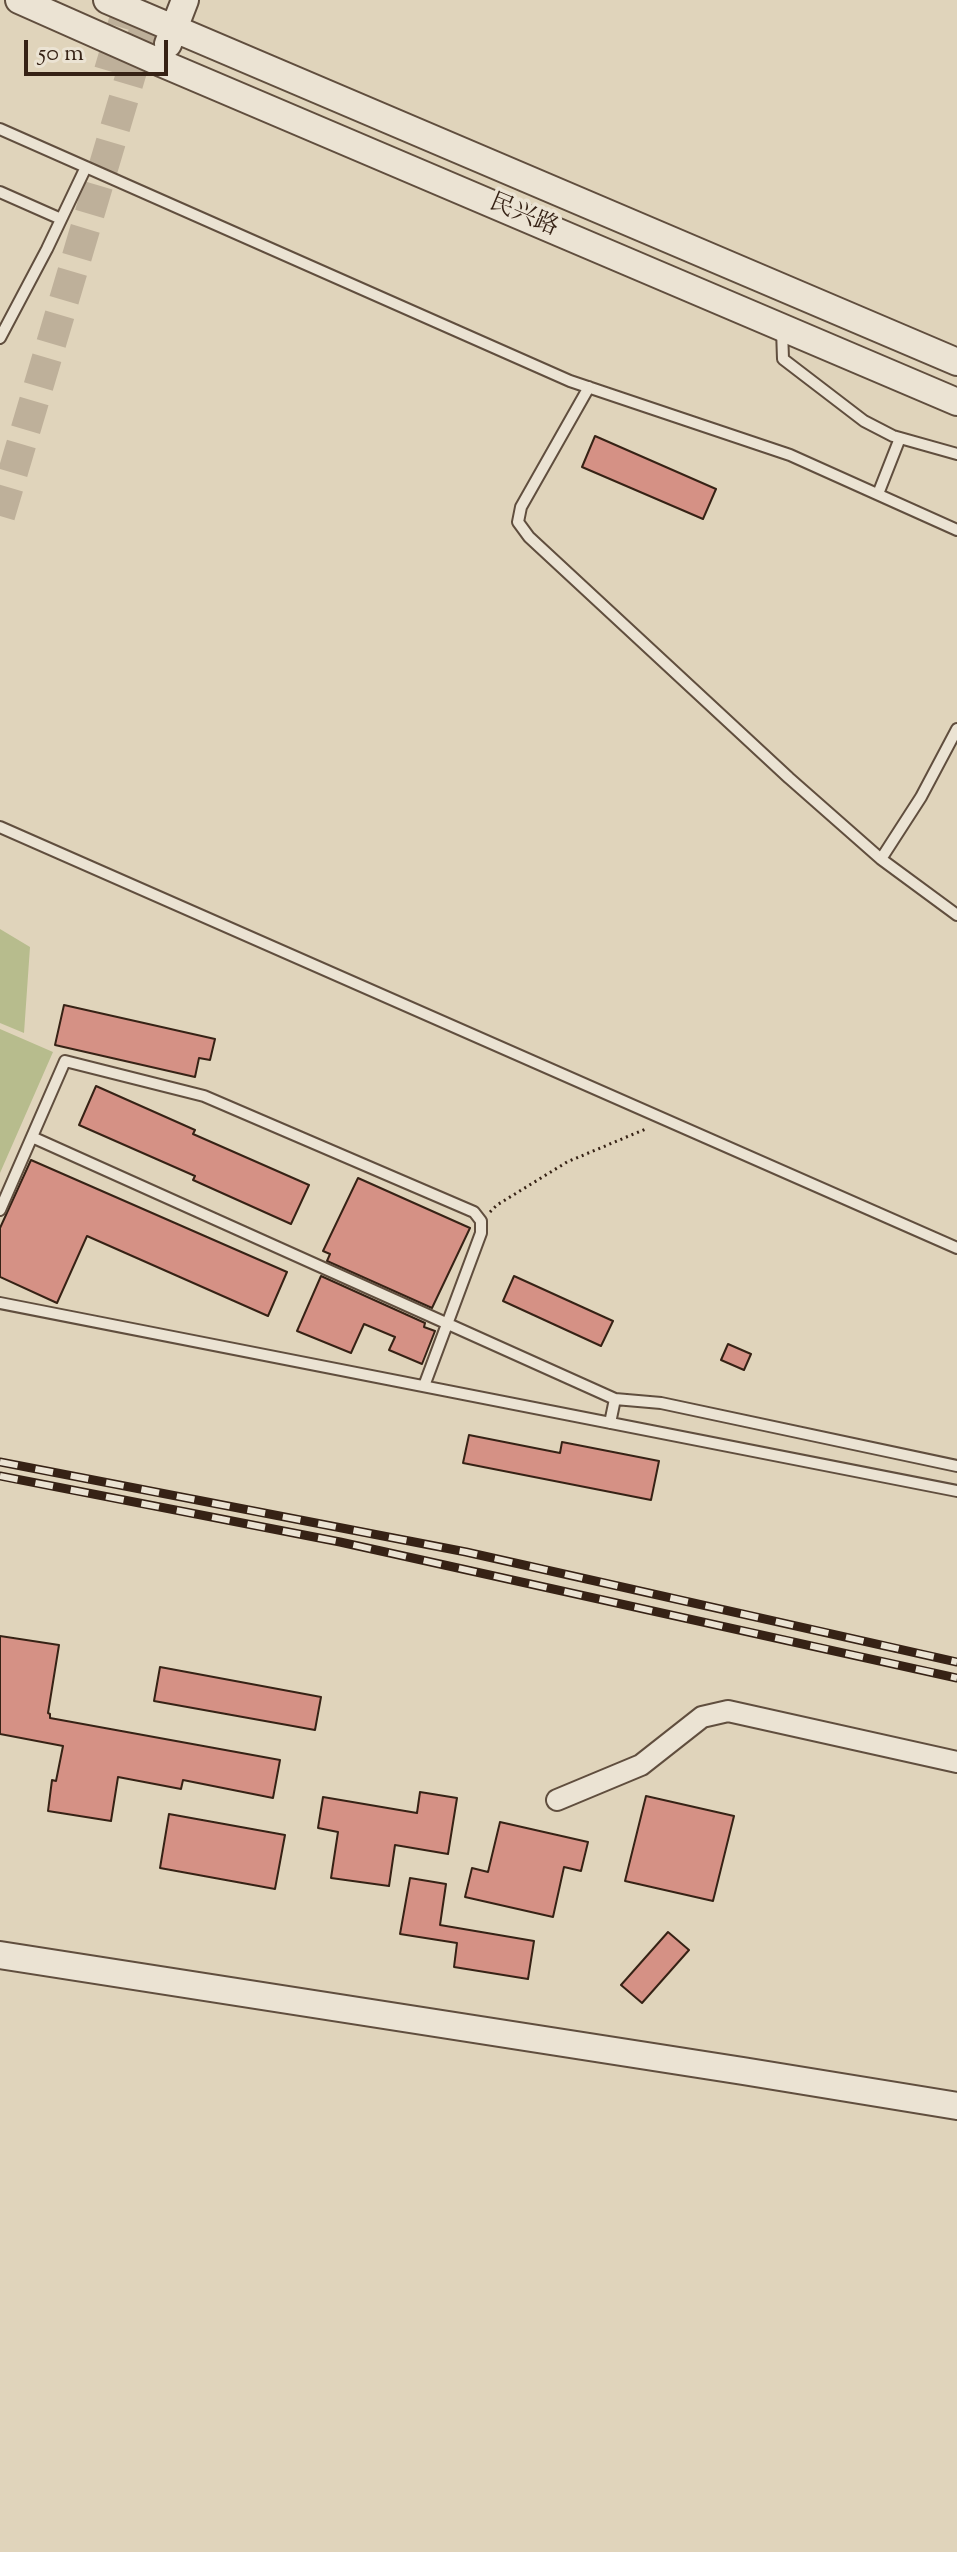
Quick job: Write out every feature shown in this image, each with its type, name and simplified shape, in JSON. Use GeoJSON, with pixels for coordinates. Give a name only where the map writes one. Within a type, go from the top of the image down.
{"type":"FeatureCollection","features":[{"type":"Feature","properties":{"kind":"street","name":"民兴路"},"geometry":{"type":"LineString","coordinates":[[19,0],[957,402]]}},
{"type":"Feature","properties":{"kind":"street","name":"民兴路"},"geometry":{"type":"LineString","coordinates":[[104,0],[957,362]]}},
{"type":"Feature","properties":{"kind":"street"},"geometry":{"type":"LineString","coordinates":[[89,30],[104,0]]}},
{"type":"Feature","properties":{"kind":"street"},"geometry":{"type":"LineString","coordinates":[[161,63],[185,0]]}},
{"type":"Feature","properties":{"kind":"street"},"geometry":{"type":"LineString","coordinates":[[557,1800],[641,1765],[702,1717],[728,1711],[957,1762]]}},
{"type":"Feature","properties":{"kind":"street"},"geometry":{"type":"LineString","coordinates":[[0,1955],[957,2106]]}},
{"type":"Feature","properties":{"kind":"lane"},"geometry":{"type":"LineString","coordinates":[[0,129],[570,381],[790,455],[957,530]]}},
{"type":"Feature","properties":{"kind":"lane"},"geometry":{"type":"LineString","coordinates":[[0,338],[86,167]]}},
{"type":"Feature","properties":{"kind":"lane"},"geometry":{"type":"LineString","coordinates":[[0,192],[61,219]]}},
{"type":"Feature","properties":{"kind":"lane"},"geometry":{"type":"LineString","coordinates":[[782,327],[783,359],[864,421],[900,438],[957,454]]}},
{"type":"Feature","properties":{"kind":"lane"},"geometry":{"type":"LineString","coordinates":[[589,387],[521,507],[518,522],[529,537],[766,757],[881,859],[957,915]]}},
{"type":"Feature","properties":{"kind":"lane"},"geometry":{"type":"LineString","coordinates":[[878,494],[900,438]]}},
{"type":"Feature","properties":{"kind":"lane"},"geometry":{"type":"LineString","coordinates":[[881,859],[921,797],[957,729]]}},
{"type":"Feature","properties":{"kind":"lane"},"geometry":{"type":"LineString","coordinates":[[0,827],[957,1248]]}},
{"type":"Feature","properties":{"kind":"lane"},"geometry":{"type":"LineString","coordinates":[[0,1210],[65,1061],[204,1096],[474,1212],[481,1221],[481,1233],[424,1386]]}},
{"type":"Feature","properties":{"kind":"lane"},"geometry":{"type":"LineString","coordinates":[[32,1137],[615,1399],[661,1403],[957,1466]]}},
{"type":"Feature","properties":{"kind":"lane"},"geometry":{"type":"LineString","coordinates":[[0,1303],[957,1491]]}},
{"type":"Feature","properties":{"kind":"lane"},"geometry":{"type":"LineString","coordinates":[[610,1423],[615,1399]]}},
{"type":"Feature","properties":{"kind":"path"},"geometry":{"type":"LineString","coordinates":[[481,1221],[497,1205],[567,1162],[623,1141],[666,1120]]}},
{"type":"Feature","properties":{"kind":"green space"},"geometry":{"type":"Polygon","coordinates":[[[0,929],[30,947],[24,1033],[0,1023],[0,929]]]}},
{"type":"Feature","properties":{"kind":"green space"},"geometry":{"type":"Polygon","coordinates":[[[0,1029],[53,1052],[0,1173],[0,1029]]]}},
{"type":"Feature","properties":{"kind":"building"},"geometry":{"type":"Polygon","coordinates":[[[595,436],[716,489],[703,519],[582,467],[595,436]]]}},
{"type":"Feature","properties":{"kind":"building"},"geometry":{"type":"Polygon","coordinates":[[[64,1005],[215,1039],[210,1060],[199,1058],[195,1077],[55,1045],[64,1005]]]}},
{"type":"Feature","properties":{"kind":"building"},"geometry":{"type":"Polygon","coordinates":[[[96,1086],[195,1130],[193,1134],[309,1185],[291,1224],[193,1180],[195,1176],[79,1125],[96,1086]]]}},
{"type":"Feature","properties":{"kind":"building"},"geometry":{"type":"Polygon","coordinates":[[[31,1160],[287,1272],[268,1316],[87,1236],[57,1303],[0,1277],[0,1228],[31,1160]]]}},
{"type":"Feature","properties":{"kind":"building"},"geometry":{"type":"Polygon","coordinates":[[[358,1178],[470,1228],[432,1308],[327,1261],[330,1254],[323,1251],[358,1178]]]}},
{"type":"Feature","properties":{"kind":"building"},"geometry":{"type":"Polygon","coordinates":[[[321,1276],[425,1323],[424,1327],[435,1331],[422,1364],[389,1350],[395,1337],[364,1324],[351,1353],[297,1331],[321,1276]]]}},
{"type":"Feature","properties":{"kind":"building"},"geometry":{"type":"Polygon","coordinates":[[[514,1276],[613,1321],[601,1346],[503,1301],[514,1276]]]}},
{"type":"Feature","properties":{"kind":"building"},"geometry":{"type":"Polygon","coordinates":[[[728,1344],[751,1354],[744,1370],[721,1360],[728,1344]]]}},
{"type":"Feature","properties":{"kind":"building"},"geometry":{"type":"Polygon","coordinates":[[[469,1435],[560,1453],[562,1442],[659,1461],[651,1500],[463,1463],[469,1435]]]}},
{"type":"Feature","properties":{"kind":"building"},"geometry":{"type":"Polygon","coordinates":[[[0,1636],[59,1645],[48,1713],[50,1718],[280,1760],[273,1798],[183,1780],[181,1789],[118,1777],[111,1821],[48,1811],[52,1780],[56,1781],[63,1746],[0,1734],[0,1636]]]}},
{"type":"Feature","properties":{"kind":"building"},"geometry":{"type":"Polygon","coordinates":[[[160,1667],[321,1697],[315,1730],[154,1701],[160,1667]]]}},
{"type":"Feature","properties":{"kind":"building"},"geometry":{"type":"Polygon","coordinates":[[[420,1792],[457,1798],[448,1854],[395,1845],[389,1886],[331,1878],[338,1832],[318,1828],[323,1797],[417,1813],[420,1792]]]}},
{"type":"Feature","properties":{"kind":"building"},"geometry":{"type":"Polygon","coordinates":[[[646,1796],[734,1816],[713,1901],[625,1881],[646,1796]]]}},
{"type":"Feature","properties":{"kind":"building"},"geometry":{"type":"Polygon","coordinates":[[[169,1814],[285,1835],[275,1889],[160,1868],[169,1814]]]}},
{"type":"Feature","properties":{"kind":"building"},"geometry":{"type":"Polygon","coordinates":[[[500,1822],[588,1842],[581,1871],[564,1867],[553,1917],[465,1897],[472,1868],[488,1872],[500,1822]]]}},
{"type":"Feature","properties":{"kind":"building"},"geometry":{"type":"Polygon","coordinates":[[[410,1878],[446,1884],[440,1925],[534,1941],[528,1979],[454,1967],[457,1943],[400,1934],[410,1878]]]}},
{"type":"Feature","properties":{"kind":"building"},"geometry":{"type":"Polygon","coordinates":[[[668,1932],[689,1950],[642,2003],[621,1985],[668,1932]]]}},
{"type":"Feature","properties":{"kind":"tunnel"},"geometry":{"type":"LineString","coordinates":[[109,71],[130,0]]}},
{"type":"Feature","properties":{"kind":"tunnel"},"geometry":{"type":"LineString","coordinates":[[0,516],[153,0]]}},
{"type":"Feature","properties":{"kind":"railway"},"geometry":{"type":"LineString","coordinates":[[0,1462],[466,1552],[957,1662]]}},
{"type":"Feature","properties":{"kind":"railway"},"geometry":{"type":"LineString","coordinates":[[0,1476],[340,1542],[957,1678]]}}]}
